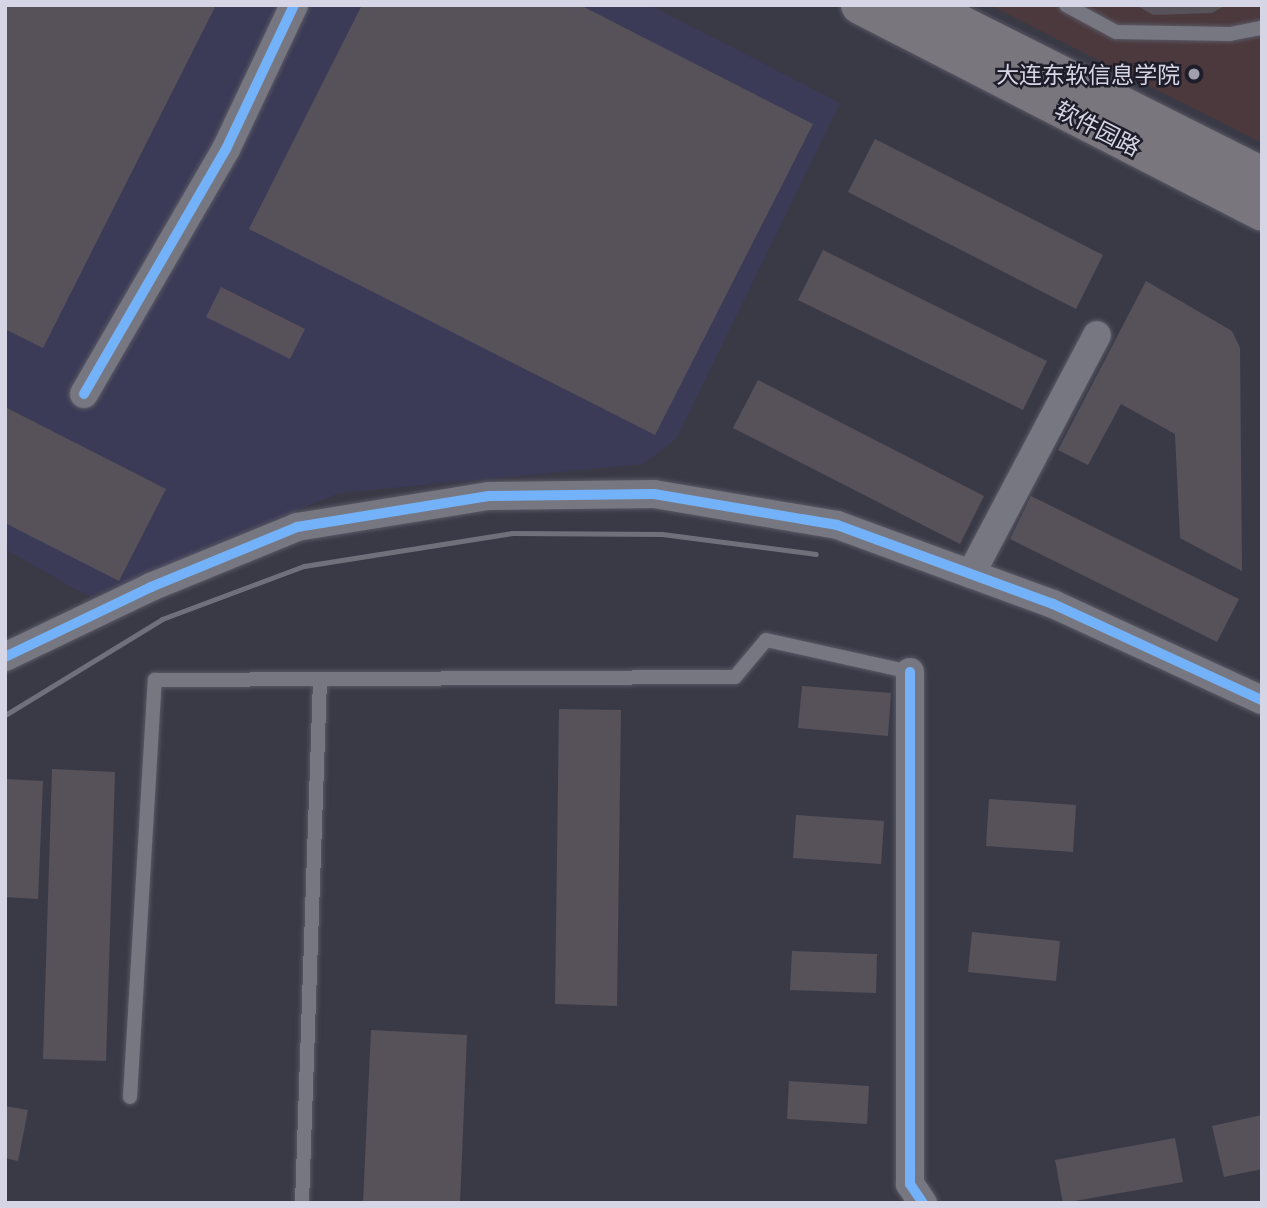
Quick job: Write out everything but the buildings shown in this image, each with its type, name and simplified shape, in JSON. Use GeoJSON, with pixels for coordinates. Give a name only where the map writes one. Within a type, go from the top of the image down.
{"type":"FeatureCollection","features":[{"type":"Feature","properties":{"kind":"main road","name":"软件园路"},"geometry":{"type":"LineString","coordinates":[[860,5],[1262,212]]}},
{"type":"Feature","properties":{"kind":"main road","name":"软件园路"},"geometry":{"type":"LineString","coordinates":[[922,5],[1262,176]]}},
{"type":"Feature","properties":{"kind":"street"},"geometry":{"type":"LineString","coordinates":[[84,394],[226,149],[294,5]]}},
{"type":"Feature","properties":{"kind":"street"},"geometry":{"type":"LineString","coordinates":[[971,574],[1097,335]]}},
{"type":"Feature","properties":{"kind":"street"},"geometry":{"type":"LineString","coordinates":[[5,657],[138,593],[297,527],[489,496],[667,496],[837,525],[1053,604],[1262,699]]}},
{"type":"Feature","properties":{"kind":"street"},"geometry":{"type":"LineString","coordinates":[[910,672],[910,1184],[923,1203]]}},
{"type":"Feature","properties":{"kind":"lane"},"geometry":{"type":"LineString","coordinates":[[1066,5],[1116,32],[1230,33],[1262,28]]}},
{"type":"Feature","properties":{"kind":"lane"},"geometry":{"type":"LineString","coordinates":[[130,1097],[155,680],[735,677],[766,640],[910,672]]}},
{"type":"Feature","properties":{"kind":"lane"},"geometry":{"type":"LineString","coordinates":[[302,1203],[320,680]]}},
{"type":"Feature","properties":{"kind":"shaded area"},"geometry":{"type":"Polygon","coordinates":[[[5,5],[649,5],[840,103],[676,439],[643,464],[339,493],[90,597],[5,549],[5,5]]]}},
{"type":"Feature","properties":{"kind":"shaded area","name":"大连东软信息学院"},"geometry":{"type":"Polygon","coordinates":[[[990,5],[1262,5],[1262,143],[990,5]]]}},
{"type":"Feature","properties":{"kind":"railway"},"geometry":{"type":"LineString","coordinates":[[5,715],[162,619],[304,566],[512,533],[662,534],[816,554]]}},
{"type":"Feature","properties":{"kind":"cycle path"},"geometry":{"type":"LineString","coordinates":[[84,394],[226,149],[294,5]]}},
{"type":"Feature","properties":{"kind":"cycle path"},"geometry":{"type":"LineString","coordinates":[[5,657],[151,587],[297,527],[489,496],[654,494],[837,525],[1053,604],[1262,700]]}},
{"type":"Feature","properties":{"kind":"cycle path"},"geometry":{"type":"LineString","coordinates":[[910,672],[910,1184],[923,1203]]}},
{"type":"Feature","properties":{"kind":"place","name":"大连东软信息学院"},"geometry":{"type":"Point","coordinates":[1194,74]}}]}
